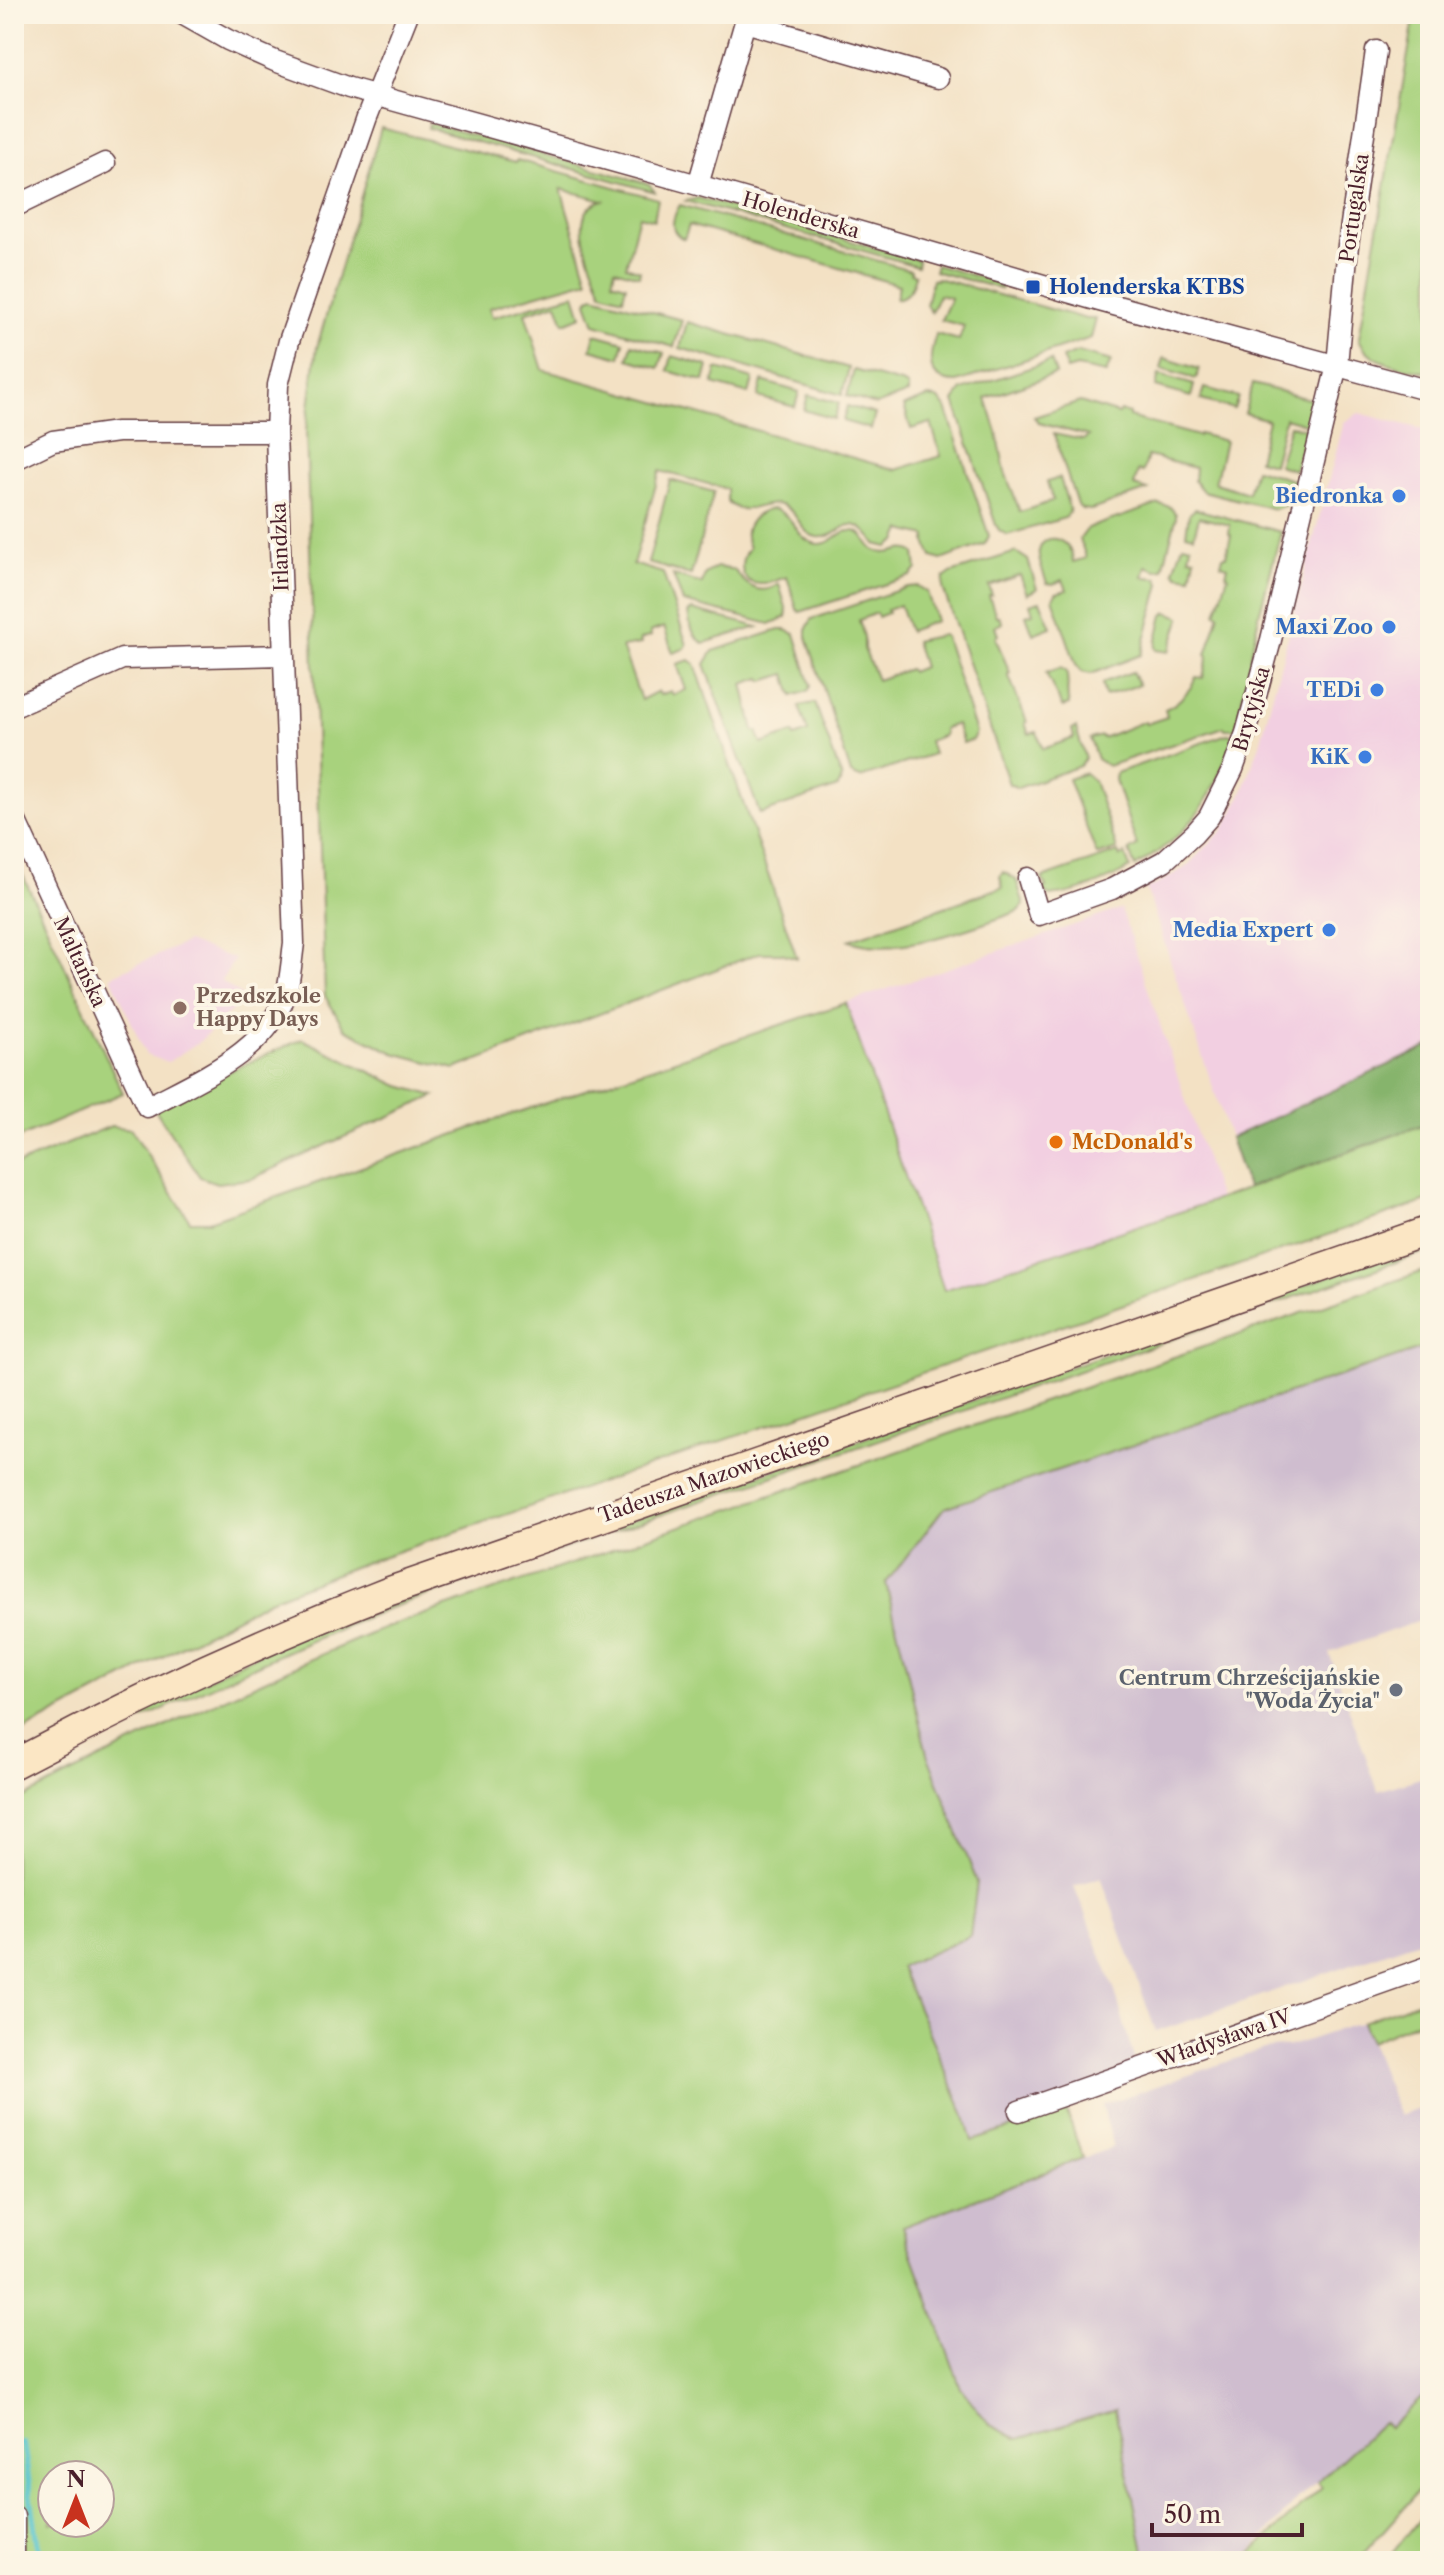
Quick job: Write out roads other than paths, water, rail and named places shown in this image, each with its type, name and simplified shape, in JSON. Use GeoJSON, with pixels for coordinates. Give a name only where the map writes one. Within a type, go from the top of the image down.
{"type":"FeatureCollection","features":[{"type":"Feature","properties":{"kind":"main road","name":"Tadeusza Mazowieckiego"},"geometry":{"type":"LineString","coordinates":[[14,1764],[225,1659],[405,1585],[1430,1230]]}},
{"type":"Feature","properties":{"kind":"street","name":"Holenderska"},"geometry":{"type":"LineString","coordinates":[[182,14],[228,40],[275,61],[377,96],[1099,301],[1430,391]]}},
{"type":"Feature","properties":{"kind":"street","name":"Irlandzka"},"geometry":{"type":"LineString","coordinates":[[147,1107],[231,1061],[265,1029],[288,988],[294,943],[276,432],[278,385],[289,341],[408,14]]}},
{"type":"Feature","properties":{"kind":"street"},"geometry":{"type":"LineString","coordinates":[[698,185],[745,22],[938,78]]}},
{"type":"Feature","properties":{"kind":"street","name":"Portugalska"},"geometry":{"type":"LineString","coordinates":[[1337,365],[1348,245],[1376,51]]}},
{"type":"Feature","properties":{"kind":"street"},"geometry":{"type":"LineString","coordinates":[[14,207],[105,163]]}},
{"type":"Feature","properties":{"kind":"street","name":"Brytyjska"},"geometry":{"type":"LineString","coordinates":[[1028,878],[1039,915],[1136,878],[1181,847],[1209,817],[1223,794],[1246,733],[1337,365]]}},
{"type":"Feature","properties":{"kind":"street"},"geometry":{"type":"LineString","coordinates":[[14,460],[53,441],[117,432],[276,432]]}},
{"type":"Feature","properties":{"kind":"street"},"geometry":{"type":"LineString","coordinates":[[14,707],[122,659],[283,655]]}},
{"type":"Feature","properties":{"kind":"street","name":"Maltańska"},"geometry":{"type":"LineString","coordinates":[[14,817],[147,1107]]}},
{"type":"Feature","properties":{"kind":"street","name":"Władysława IV"},"geometry":{"type":"LineString","coordinates":[[1019,2111],[1430,1966]]}},
{"type":"Feature","properties":{"kind":"street"},"geometry":{"type":"LineString","coordinates":[[14,2516],[14,2555]]}},
{"type":"Feature","properties":{"kind":"waterway"},"geometry":{"type":"LineString","coordinates":[[14,2444],[23,2443],[40,2561]]}},
{"type":"Feature","properties":{"kind":"place","name":"Holenderska KTBS"},"geometry":{"type":"Point","coordinates":[1033,287]}},
{"type":"Feature","properties":{"kind":"place","name":"Biedronka"},"geometry":{"type":"Point","coordinates":[1399,496]}},
{"type":"Feature","properties":{"kind":"place","name":"Maxi Zoo"},"geometry":{"type":"Point","coordinates":[1389,627]}},
{"type":"Feature","properties":{"kind":"place","name":"TEDi"},"geometry":{"type":"Point","coordinates":[1377,690]}},
{"type":"Feature","properties":{"kind":"place","name":"KiK"},"geometry":{"type":"Point","coordinates":[1365,757]}},
{"type":"Feature","properties":{"kind":"place","name":"Media Expert"},"geometry":{"type":"Point","coordinates":[1329,930]}},
{"type":"Feature","properties":{"kind":"place","name":"Przedszkole Happy Days"},"geometry":{"type":"Point","coordinates":[180,1008]}},
{"type":"Feature","properties":{"kind":"place","name":"McDonald's"},"geometry":{"type":"Point","coordinates":[1056,1142]}},
{"type":"Feature","properties":{"kind":"place","name":"Centrum Chrześcijańskie \"Woda Życia\""},"geometry":{"type":"Point","coordinates":[1396,1690]}}]}
